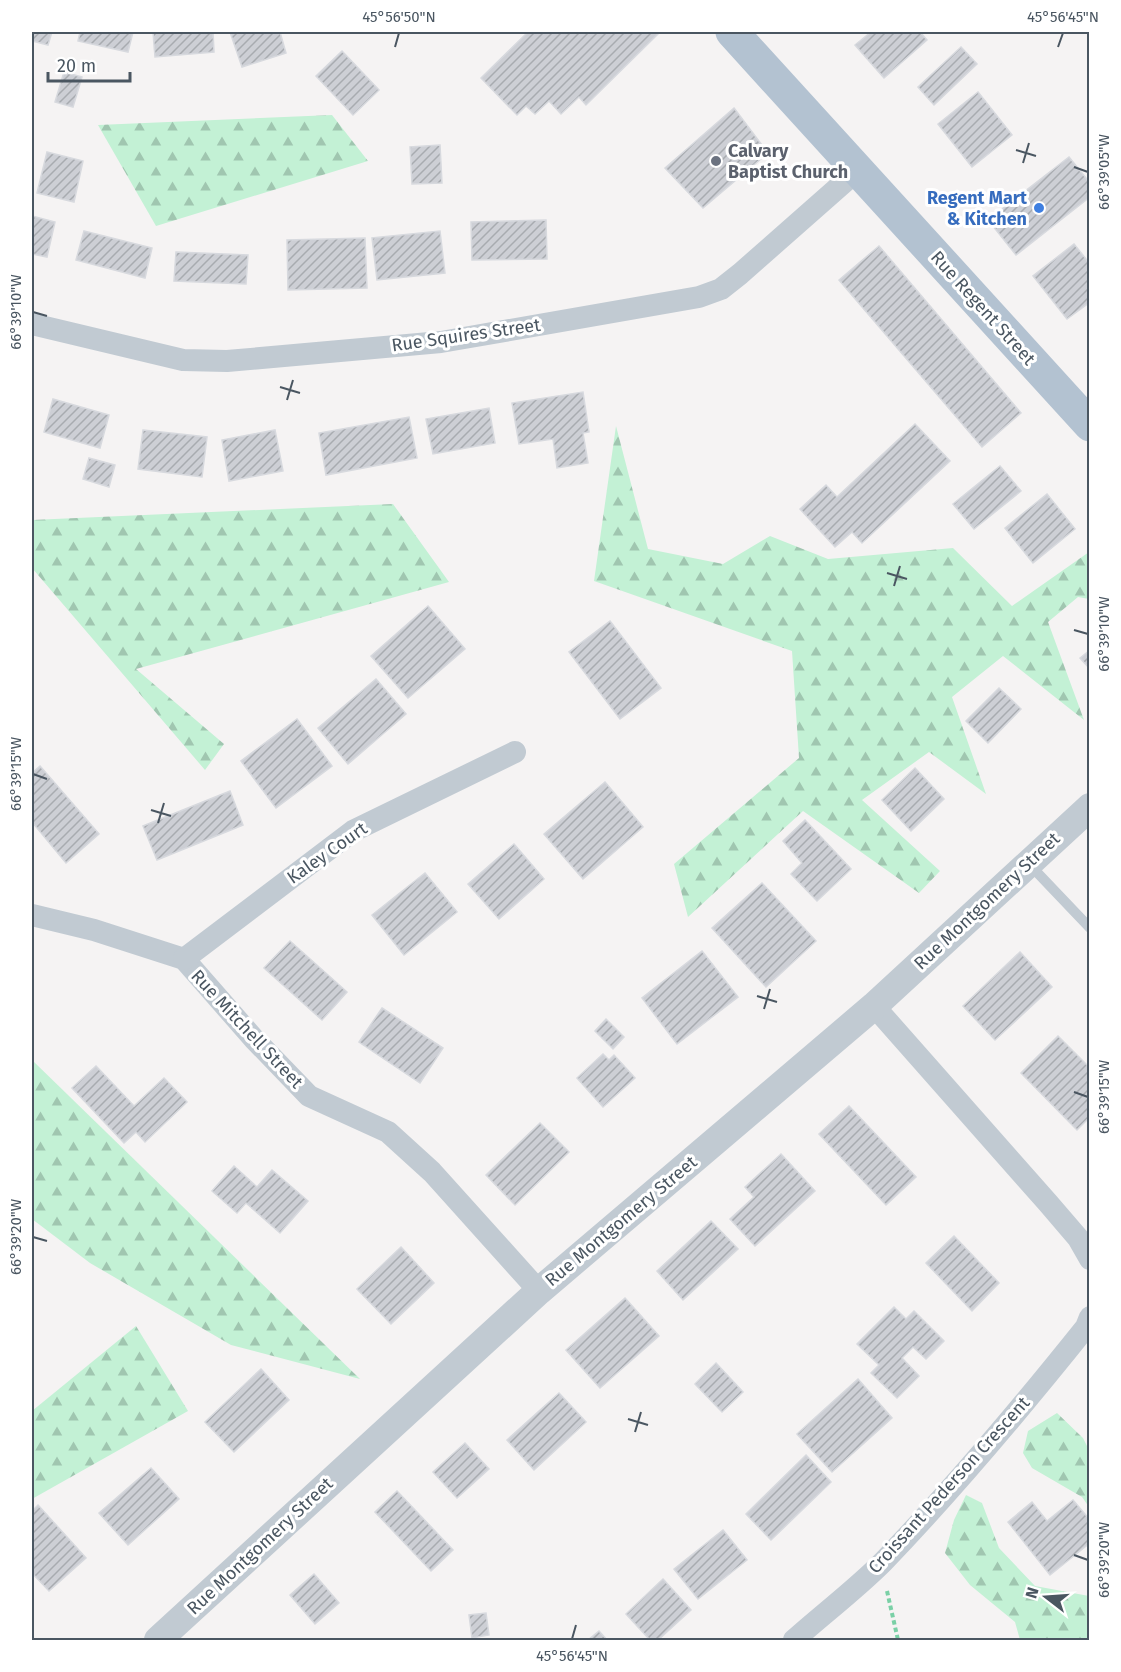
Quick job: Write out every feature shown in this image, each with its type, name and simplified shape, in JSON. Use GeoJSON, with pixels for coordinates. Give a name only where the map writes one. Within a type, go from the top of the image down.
{"type":"FeatureCollection","features":[{"type":"Feature","properties":{"kind":"main road","name":"Rue Regent Street"},"geometry":{"type":"LineString","coordinates":[[732,32],[1089,425]]}},
{"type":"Feature","properties":{"kind":"street","name":"Rue Squires Street"},"geometry":{"type":"LineString","coordinates":[[32,324],[183,360],[227,362],[441,342],[699,297],[721,288],[740,274],[858,170]]}},
{"type":"Feature","properties":{"kind":"street","name":"Kaley Court"},"geometry":{"type":"LineString","coordinates":[[184,959],[353,831],[515,752]]}},
{"type":"Feature","properties":{"kind":"street","name":"Rue Montgomery Street"},"geometry":{"type":"LineString","coordinates":[[158,1641],[539,1291],[874,1006],[1089,807]]}},
{"type":"Feature","properties":{"kind":"street","name":"Rue Mitchell Street"},"geometry":{"type":"LineString","coordinates":[[32,915],[94,930],[184,959],[254,1039],[309,1096],[388,1132],[432,1172],[539,1291]]}},
{"type":"Feature","properties":{"kind":"street"},"geometry":{"type":"LineString","coordinates":[[874,1006],[1078,1238],[1089,1259]]}},
{"type":"Feature","properties":{"kind":"street","name":"Croissant Pederson Crescent"},"geometry":{"type":"LineString","coordinates":[[794,1641],[881,1563],[931,1510],[1038,1387],[1086,1327],[1089,1317]]}},
{"type":"Feature","properties":{"kind":"lane"},"geometry":{"type":"LineString","coordinates":[[1029,863],[1089,928]]}},
{"type":"Feature","properties":{"kind":"path"},"geometry":{"type":"LineString","coordinates":[[881,1563],[898,1641]]}},
{"type":"Feature","properties":{"kind":"green space"},"geometry":{"type":"Polygon","coordinates":[[[332,115],[368,161],[156,226],[98,125],[332,115]]]}},
{"type":"Feature","properties":{"kind":"green space"},"geometry":{"type":"Polygon","coordinates":[[[616,426],[648,549],[723,564],[770,536],[828,559],[953,548],[1012,606],[1089,552],[1089,599],[1078,597],[1048,622],[1084,720],[1003,656],[952,697],[986,794],[929,752],[862,800],[940,871],[919,893],[803,811],[688,917],[674,864],[799,758],[792,651],[594,581],[616,426]]]}},
{"type":"Feature","properties":{"kind":"green space"},"geometry":{"type":"Polygon","coordinates":[[[393,504],[449,582],[136,669],[224,744],[205,770],[32,568],[32,520],[393,504]]]}},
{"type":"Feature","properties":{"kind":"green space"},"geometry":{"type":"Polygon","coordinates":[[[32,1060],[360,1379],[231,1345],[90,1263],[32,1219],[32,1060]]]}},
{"type":"Feature","properties":{"kind":"green space"},"geometry":{"type":"Polygon","coordinates":[[[136,1326],[188,1411],[32,1499],[32,1411],[136,1326]]]}},
{"type":"Feature","properties":{"kind":"green space"},"geometry":{"type":"Polygon","coordinates":[[[1057,1413],[1083,1438],[1089,1450],[1089,1507],[1082,1497],[1032,1468],[1023,1453],[1028,1431],[1057,1413]]]}},
{"type":"Feature","properties":{"kind":"green space"},"geometry":{"type":"Polygon","coordinates":[[[966,1495],[982,1503],[999,1548],[1035,1586],[1089,1596],[1089,1640],[1020,1640],[1015,1622],[970,1585],[945,1553],[954,1520],[966,1495]]]}},
{"type":"Feature","properties":{"kind":"building"},"geometry":{"type":"Polygon","coordinates":[[[32,32],[52,32],[48,45],[32,41],[32,32]]]}},
{"type":"Feature","properties":{"kind":"building"},"geometry":{"type":"Polygon","coordinates":[[[80,32],[133,32],[128,52],[78,41],[80,32]]]}},
{"type":"Feature","properties":{"kind":"building"},"geometry":{"type":"Polygon","coordinates":[[[153,32],[213,32],[214,52],[155,57],[153,32]]]}},
{"type":"Feature","properties":{"kind":"building"},"geometry":{"type":"Polygon","coordinates":[[[230,32],[280,32],[286,53],[242,67],[230,32]]]}},
{"type":"Feature","properties":{"kind":"building"},"geometry":{"type":"Polygon","coordinates":[[[528,32],[660,32],[586,105],[579,97],[561,114],[549,101],[535,114],[526,106],[517,115],[481,78],[528,32]]]}},
{"type":"Feature","properties":{"kind":"building"},"geometry":{"type":"Polygon","coordinates":[[[871,32],[920,32],[927,40],[884,78],[855,45],[871,32]]]}},
{"type":"Feature","properties":{"kind":"building"},"geometry":{"type":"Polygon","coordinates":[[[961,47],[977,64],[934,105],[918,87],[961,47]]]}},
{"type":"Feature","properties":{"kind":"building"},"geometry":{"type":"Polygon","coordinates":[[[342,51],[379,90],[353,115],[316,76],[342,51]]]}},
{"type":"Feature","properties":{"kind":"building"},"geometry":{"type":"Polygon","coordinates":[[[64,72],[82,77],[73,107],[55,102],[64,72]]]}},
{"type":"Feature","properties":{"kind":"building"},"geometry":{"type":"Polygon","coordinates":[[[978,92],[1012,135],[972,167],[938,124],[978,92]]]}},
{"type":"Feature","properties":{"kind":"building","name":"Calvary Baptist Church"},"geometry":{"type":"Polygon","coordinates":[[[734,108],[768,153],[703,208],[665,168],[734,108]]]}},
{"type":"Feature","properties":{"kind":"building"},"geometry":{"type":"Polygon","coordinates":[[[440,145],[442,183],[412,184],[410,147],[440,145]]]}},
{"type":"Feature","properties":{"kind":"building"},"geometry":{"type":"Polygon","coordinates":[[[47,152],[83,161],[74,202],[37,193],[47,152]]]}},
{"type":"Feature","properties":{"kind":"building","name":"Regent Mart & Kitchen"},"geometry":{"type":"Polygon","coordinates":[[[1069,157],[1090,183],[1090,197],[1016,255],[988,220],[1069,157]]]}},
{"type":"Feature","properties":{"kind":"building"},"geometry":{"type":"Polygon","coordinates":[[[32,216],[55,222],[47,257],[32,254],[32,216]]]}},
{"type":"Feature","properties":{"kind":"building"},"geometry":{"type":"Polygon","coordinates":[[[546,220],[547,259],[472,260],[471,222],[546,220]]]}},
{"type":"Feature","properties":{"kind":"building"},"geometry":{"type":"Polygon","coordinates":[[[84,231],[152,248],[145,278],[76,260],[84,231]]]}},
{"type":"Feature","properties":{"kind":"building"},"geometry":{"type":"Polygon","coordinates":[[[440,231],[445,273],[377,280],[372,238],[440,231]]]}},
{"type":"Feature","properties":{"kind":"building"},"geometry":{"type":"Polygon","coordinates":[[[365,238],[367,288],[288,290],[287,240],[365,238]]]}},
{"type":"Feature","properties":{"kind":"building"},"geometry":{"type":"Polygon","coordinates":[[[1074,244],[1090,264],[1090,302],[1067,319],[1033,276],[1074,244]]]}},
{"type":"Feature","properties":{"kind":"building"},"geometry":{"type":"Polygon","coordinates":[[[879,246],[1021,413],[982,447],[839,280],[879,246]]]}},
{"type":"Feature","properties":{"kind":"building"},"geometry":{"type":"Polygon","coordinates":[[[176,252],[248,255],[246,284],[174,281],[176,252]]]}},
{"type":"Feature","properties":{"kind":"building"},"geometry":{"type":"Polygon","coordinates":[[[583,392],[589,432],[583,433],[588,463],[557,468],[553,439],[519,444],[512,403],[583,392]]]}},
{"type":"Feature","properties":{"kind":"building"},"geometry":{"type":"Polygon","coordinates":[[[53,399],[109,415],[100,448],[44,432],[53,399]]]}},
{"type":"Feature","properties":{"kind":"building"},"geometry":{"type":"Polygon","coordinates":[[[489,408],[495,443],[433,454],[426,419],[489,408]]]}},
{"type":"Feature","properties":{"kind":"building"},"geometry":{"type":"Polygon","coordinates":[[[409,417],[417,458],[326,475],[319,433],[409,417]]]}},
{"type":"Feature","properties":{"kind":"building"},"geometry":{"type":"Polygon","coordinates":[[[915,424],[950,461],[862,543],[852,532],[835,547],[800,509],[826,485],[837,497],[915,424]]]}},
{"type":"Feature","properties":{"kind":"building"},"geometry":{"type":"Polygon","coordinates":[[[143,430],[207,437],[202,477],[138,469],[143,430]]]}},
{"type":"Feature","properties":{"kind":"building"},"geometry":{"type":"Polygon","coordinates":[[[275,430],[283,471],[229,481],[222,440],[275,430]]]}},
{"type":"Feature","properties":{"kind":"building"},"geometry":{"type":"Polygon","coordinates":[[[89,458],[115,465],[109,487],[83,479],[89,458]]]}},
{"type":"Feature","properties":{"kind":"building"},"geometry":{"type":"Polygon","coordinates":[[[1000,466],[1021,491],[974,529],[953,504],[1000,466]]]}},
{"type":"Feature","properties":{"kind":"building"},"geometry":{"type":"Polygon","coordinates":[[[1047,494],[1075,529],[1033,563],[1005,528],[1047,494]]]}},
{"type":"Feature","properties":{"kind":"building"},"geometry":{"type":"Polygon","coordinates":[[[428,606],[465,649],[408,698],[371,656],[428,606]]]}},
{"type":"Feature","properties":{"kind":"building"},"geometry":{"type":"Polygon","coordinates":[[[610,621],[661,688],[620,719],[569,652],[610,621]]]}},
{"type":"Feature","properties":{"kind":"building"},"geometry":{"type":"Polygon","coordinates":[[[1090,650],[1090,669],[1080,658],[1090,650]]]}},
{"type":"Feature","properties":{"kind":"building"},"geometry":{"type":"Polygon","coordinates":[[[376,679],[406,714],[348,764],[318,728],[376,679]]]}},
{"type":"Feature","properties":{"kind":"building"},"geometry":{"type":"Polygon","coordinates":[[[999,688],[1021,709],[988,743],[966,721],[999,688]]]}},
{"type":"Feature","properties":{"kind":"building"},"geometry":{"type":"Polygon","coordinates":[[[297,719],[332,766],[276,808],[241,761],[297,719]]]}},
{"type":"Feature","properties":{"kind":"building"},"geometry":{"type":"Polygon","coordinates":[[[40,766],[99,834],[66,863],[32,822],[32,773],[40,766]]]}},
{"type":"Feature","properties":{"kind":"building"},"geometry":{"type":"Polygon","coordinates":[[[915,768],[944,799],[911,831],[882,800],[915,768]]]}},
{"type":"Feature","properties":{"kind":"building"},"geometry":{"type":"Polygon","coordinates":[[[605,782],[643,827],[583,879],[544,834],[605,782]]]}},
{"type":"Feature","properties":{"kind":"building"},"geometry":{"type":"Polygon","coordinates":[[[230,791],[243,825],[157,860],[143,826],[230,791]]]}},
{"type":"Feature","properties":{"kind":"building"},"geometry":{"type":"Polygon","coordinates":[[[805,820],[851,869],[817,901],[791,874],[802,863],[783,841],[805,820]]]}},
{"type":"Feature","properties":{"kind":"building"},"geometry":{"type":"Polygon","coordinates":[[[514,844],[544,879],[499,919],[468,884],[514,844]]]}},
{"type":"Feature","properties":{"kind":"building"},"geometry":{"type":"Polygon","coordinates":[[[425,873],[457,912],[404,955],[372,915],[425,873]]]}},
{"type":"Feature","properties":{"kind":"building"},"geometry":{"type":"Polygon","coordinates":[[[762,883],[816,941],[766,987],[712,928],[762,883]]]}},
{"type":"Feature","properties":{"kind":"building"},"geometry":{"type":"Polygon","coordinates":[[[290,941],[347,992],[322,1020],[264,968],[290,941]]]}},
{"type":"Feature","properties":{"kind":"building"},"geometry":{"type":"Polygon","coordinates":[[[702,951],[738,997],[677,1044],[642,998],[702,951]]]}},
{"type":"Feature","properties":{"kind":"building"},"geometry":{"type":"Polygon","coordinates":[[[1020,952],[1052,987],[995,1040],[963,1006],[1020,952]]]}},
{"type":"Feature","properties":{"kind":"building"},"geometry":{"type":"Polygon","coordinates":[[[382,1008],[443,1048],[420,1083],[359,1042],[382,1008]]]}},
{"type":"Feature","properties":{"kind":"building"},"geometry":{"type":"Polygon","coordinates":[[[606,1019],[624,1037],[613,1049],[595,1031],[606,1019]]]}},
{"type":"Feature","properties":{"kind":"building"},"geometry":{"type":"Polygon","coordinates":[[[1058,1036],[1090,1068],[1090,1117],[1077,1130],[1021,1073],[1058,1036]]]}},
{"type":"Feature","properties":{"kind":"building"},"geometry":{"type":"Polygon","coordinates":[[[603,1054],[609,1060],[614,1055],[635,1078],[603,1107],[577,1078],[603,1054]]]}},
{"type":"Feature","properties":{"kind":"building"},"geometry":{"type":"Polygon","coordinates":[[[96,1066],[134,1106],[164,1078],[187,1102],[145,1142],[136,1132],[124,1143],[72,1088],[96,1066]]]}},
{"type":"Feature","properties":{"kind":"building"},"geometry":{"type":"Polygon","coordinates":[[[849,1106],[916,1177],[886,1205],[819,1134],[849,1106]]]}},
{"type":"Feature","properties":{"kind":"building"},"geometry":{"type":"Polygon","coordinates":[[[540,1123],[569,1152],[515,1205],[486,1175],[540,1123]]]}},
{"type":"Feature","properties":{"kind":"building"},"geometry":{"type":"Polygon","coordinates":[[[781,1154],[815,1191],[755,1246],[730,1219],[754,1197],[745,1187],[781,1154]]]}},
{"type":"Feature","properties":{"kind":"building"},"geometry":{"type":"Polygon","coordinates":[[[234,1166],[257,1187],[272,1170],[308,1201],[280,1233],[246,1203],[237,1213],[212,1191],[234,1166]]]}},
{"type":"Feature","properties":{"kind":"building"},"geometry":{"type":"Polygon","coordinates":[[[711,1221],[738,1249],[683,1300],[657,1271],[711,1221]]]}},
{"type":"Feature","properties":{"kind":"building"},"geometry":{"type":"Polygon","coordinates":[[[954,1236],[999,1283],[972,1311],[926,1263],[954,1236]]]}},
{"type":"Feature","properties":{"kind":"building"},"geometry":{"type":"Polygon","coordinates":[[[401,1247],[434,1283],[391,1324],[357,1289],[401,1247]]]}},
{"type":"Feature","properties":{"kind":"building"},"geometry":{"type":"Polygon","coordinates":[[[625,1298],[659,1336],[600,1388],[566,1350],[625,1298]]]}},
{"type":"Feature","properties":{"kind":"building"},"geometry":{"type":"Polygon","coordinates":[[[894,1307],[906,1319],[914,1311],[944,1341],[926,1359],[913,1347],[902,1358],[919,1376],[897,1398],[871,1373],[879,1365],[857,1344],[894,1307]]]}},
{"type":"Feature","properties":{"kind":"building"},"geometry":{"type":"Polygon","coordinates":[[[716,1363],[743,1392],[722,1412],[695,1384],[716,1363]]]}},
{"type":"Feature","properties":{"kind":"building"},"geometry":{"type":"Polygon","coordinates":[[[261,1369],[289,1400],[234,1452],[205,1422],[261,1369]]]}},
{"type":"Feature","properties":{"kind":"building"},"geometry":{"type":"Polygon","coordinates":[[[858,1379],[892,1418],[832,1472],[797,1434],[858,1379]]]}},
{"type":"Feature","properties":{"kind":"building"},"geometry":{"type":"Polygon","coordinates":[[[559,1393],[586,1422],[534,1470],[507,1440],[559,1393]]]}},
{"type":"Feature","properties":{"kind":"building"},"geometry":{"type":"Polygon","coordinates":[[[465,1443],[489,1469],[457,1498],[433,1472],[465,1443]]]}},
{"type":"Feature","properties":{"kind":"building"},"geometry":{"type":"Polygon","coordinates":[[[806,1455],[831,1482],[771,1540],[746,1514],[806,1455]]]}},
{"type":"Feature","properties":{"kind":"building"},"geometry":{"type":"Polygon","coordinates":[[[151,1468],[179,1499],[128,1545],[99,1513],[151,1468]]]}},
{"type":"Feature","properties":{"kind":"building"},"geometry":{"type":"Polygon","coordinates":[[[397,1491],[453,1550],[431,1571],[375,1512],[397,1491]]]}},
{"type":"Feature","properties":{"kind":"building"},"geometry":{"type":"Polygon","coordinates":[[[1073,1500],[1090,1520],[1090,1543],[1050,1575],[1008,1522],[1032,1502],[1047,1521],[1073,1500]]]}},
{"type":"Feature","properties":{"kind":"building"},"geometry":{"type":"Polygon","coordinates":[[[38,1505],[86,1558],[49,1591],[32,1573],[32,1511],[38,1505]]]}},
{"type":"Feature","properties":{"kind":"building"},"geometry":{"type":"Polygon","coordinates":[[[723,1530],[747,1560],[698,1599],[674,1569],[723,1530]]]}},
{"type":"Feature","properties":{"kind":"building"},"geometry":{"type":"Polygon","coordinates":[[[314,1574],[339,1603],[315,1624],[290,1595],[314,1574]]]}},
{"type":"Feature","properties":{"kind":"building"},"geometry":{"type":"Polygon","coordinates":[[[663,1579],[691,1610],[658,1640],[650,1640],[626,1614],[663,1579]]]}},
{"type":"Feature","properties":{"kind":"building"},"geometry":{"type":"Polygon","coordinates":[[[486,1613],[489,1635],[472,1638],[469,1615],[486,1613]]]}},
{"type":"Feature","properties":{"kind":"building"},"geometry":{"type":"Polygon","coordinates":[[[599,1631],[607,1640],[588,1640],[599,1631]]]}},
{"type":"Feature","properties":{"kind":"place","name":"Calvary Baptist Church"},"geometry":{"type":"Point","coordinates":[716,161]}},
{"type":"Feature","properties":{"kind":"place","name":"Regent Mart & Kitchen"},"geometry":{"type":"Point","coordinates":[1039,208]}}]}
